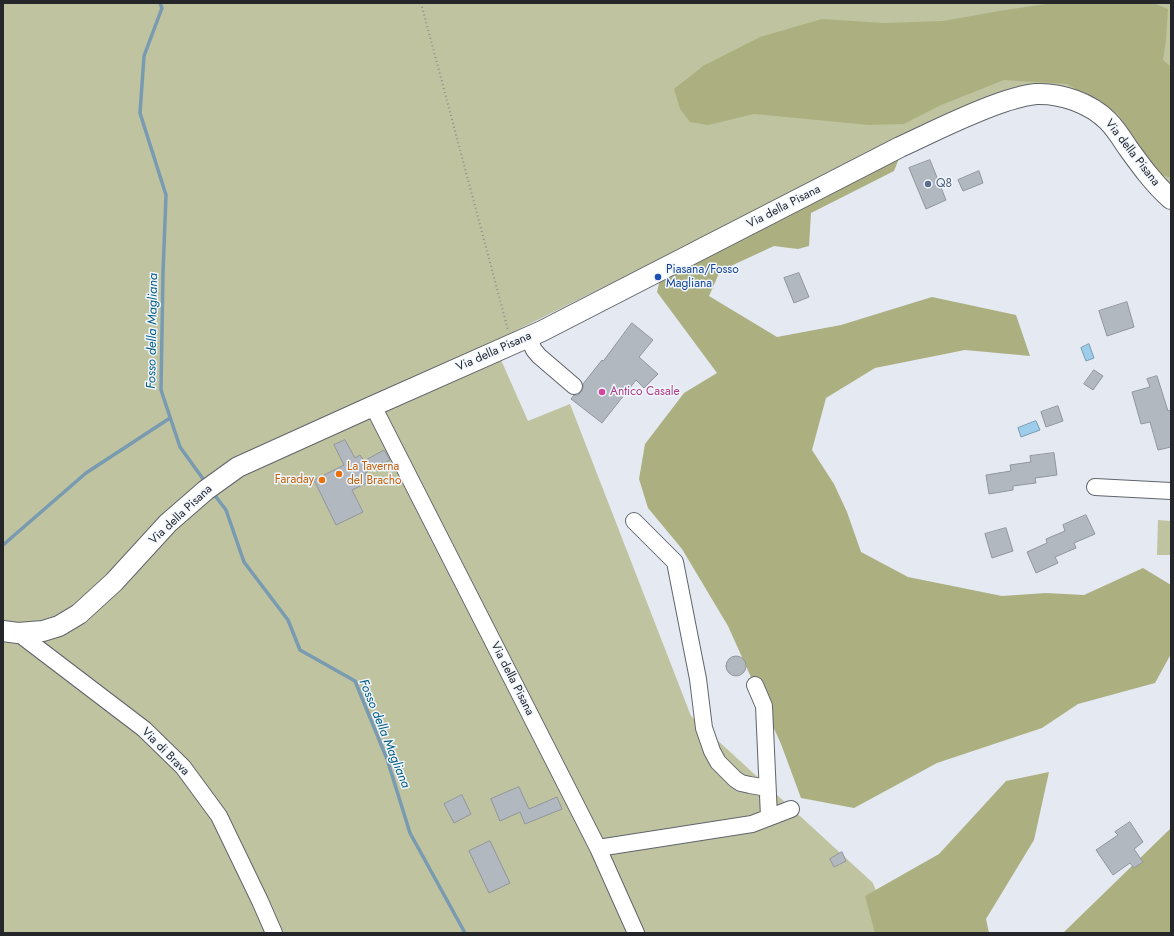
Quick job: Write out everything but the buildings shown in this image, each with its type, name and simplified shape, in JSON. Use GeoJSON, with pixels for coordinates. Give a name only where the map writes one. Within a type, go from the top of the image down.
{"type":"FeatureCollection","features":[{"type":"Feature","properties":{"kind":"main road","name":"Via della Pisana"},"geometry":{"type":"LineString","coordinates":[[10,632],[33,633],[51,629],[65,623],[79,614],[105,591],[168,523],[195,499],[226,475],[247,463],[583,311],[913,141],[990,107],[1029,95],[1054,95],[1081,103],[1103,116],[1149,176],[1171,200]]}},
{"type":"Feature","properties":{"kind":"street"},"geometry":{"type":"LineString","coordinates":[[519,341],[534,350],[574,386]]}},
{"type":"Feature","properties":{"kind":"street","name":"Via della Pisana"},"geometry":{"type":"LineString","coordinates":[[373,406],[598,848],[636,933]]}},
{"type":"Feature","properties":{"kind":"street"},"geometry":{"type":"LineString","coordinates":[[1095,487],[1171,491]]}},
{"type":"Feature","properties":{"kind":"street"},"geometry":{"type":"LineString","coordinates":[[634,521],[675,562],[698,679],[704,728],[712,751],[718,762],[735,779],[750,786],[767,788]]}},
{"type":"Feature","properties":{"kind":"street","name":"Via di Brava"},"geometry":{"type":"LineString","coordinates":[[10,632],[144,729],[183,767],[219,816],[274,933]]}},
{"type":"Feature","properties":{"kind":"street"},"geometry":{"type":"LineString","coordinates":[[755,685],[764,706],[769,817]]}},
{"type":"Feature","properties":{"kind":"street"},"geometry":{"type":"LineString","coordinates":[[598,848],[752,824],[791,809]]}},
{"type":"Feature","properties":{"kind":"path"},"geometry":{"type":"LineString","coordinates":[[420,3],[506,320],[519,341]]}},
{"type":"Feature","properties":{"kind":"green space"},"geometry":{"type":"Polygon","coordinates":[[[3,3],[1171,3],[1171,189],[1068,91],[944,118],[493,342],[528,421],[570,404],[691,716],[873,883],[892,933],[3,933],[3,3]]]}},
{"type":"Feature","properties":{"kind":"green space"},"geometry":{"type":"Polygon","coordinates":[[[1052,3],[1153,3],[1168,9],[1163,60],[1171,67],[1171,178],[1159,174],[1118,114],[1067,84],[1004,80],[941,105],[904,124],[869,125],[754,114],[708,125],[690,122],[680,109],[674,89],[703,66],[760,37],[822,19],[884,23],[943,21],[1052,3]]]}},
{"type":"Feature","properties":{"kind":"green space"},"geometry":{"type":"Polygon","coordinates":[[[900,156],[894,171],[811,213],[809,246],[798,249],[774,246],[720,271],[709,296],[777,337],[841,325],[932,297],[1016,315],[1030,356],[965,350],[875,368],[826,398],[812,450],[834,484],[847,512],[861,552],[908,577],[1002,596],[1046,593],[1084,595],[1143,568],[1171,585],[1171,654],[1155,683],[1078,704],[1042,728],[937,763],[854,808],[801,798],[781,744],[728,626],[682,549],[648,508],[639,479],[645,444],[684,393],[717,373],[657,292],[660,279],[900,156]]]}},
{"type":"Feature","properties":{"kind":"green space"},"geometry":{"type":"Polygon","coordinates":[[[1158,520],[1171,521],[1171,555],[1157,555],[1158,520]]]}},
{"type":"Feature","properties":{"kind":"green space"},"geometry":{"type":"Polygon","coordinates":[[[1049,772],[1034,840],[986,919],[989,933],[875,933],[865,896],[939,854],[1006,781],[1049,772]]]}},
{"type":"Feature","properties":{"kind":"green space"},"geometry":{"type":"Polygon","coordinates":[[[1171,828],[1171,933],[1063,933],[1171,828]]]}},
{"type":"Feature","properties":{"kind":"water"},"geometry":{"type":"Polygon","coordinates":[[[1089,344],[1094,358],[1086,361],[1081,348],[1089,344]]]}},
{"type":"Feature","properties":{"kind":"water"},"geometry":{"type":"Polygon","coordinates":[[[1036,421],[1040,430],[1021,437],[1018,428],[1036,421]]]}},
{"type":"Feature","properties":{"kind":"waterway","name":"Fosso della Magliana"},"geometry":{"type":"LineString","coordinates":[[160,3],[162,8],[144,56],[140,113],[166,195],[161,390],[180,447],[206,483]]}},
{"type":"Feature","properties":{"kind":"waterway"},"geometry":{"type":"LineString","coordinates":[[3,545],[86,473],[170,418]]}},
{"type":"Feature","properties":{"kind":"waterway","name":"Fosso della Magliana"},"geometry":{"type":"LineString","coordinates":[[213,493],[226,510],[244,562],[288,620],[300,650],[355,681],[387,759],[410,833],[465,933]]}},
{"type":"Feature","properties":{"kind":"place","name":"Q8"},"geometry":{"type":"Point","coordinates":[928,184]}},
{"type":"Feature","properties":{"kind":"place","name":"Piasana/Fosso Magliana"},"geometry":{"type":"Point","coordinates":[658,277]}},
{"type":"Feature","properties":{"kind":"place","name":"Antico Casale"},"geometry":{"type":"Point","coordinates":[602,392]}},
{"type":"Feature","properties":{"kind":"place","name":"La Taverna del Bracho"},"geometry":{"type":"Point","coordinates":[339,474]}},
{"type":"Feature","properties":{"kind":"place","name":"Faraday"},"geometry":{"type":"Point","coordinates":[322,480]}}]}
